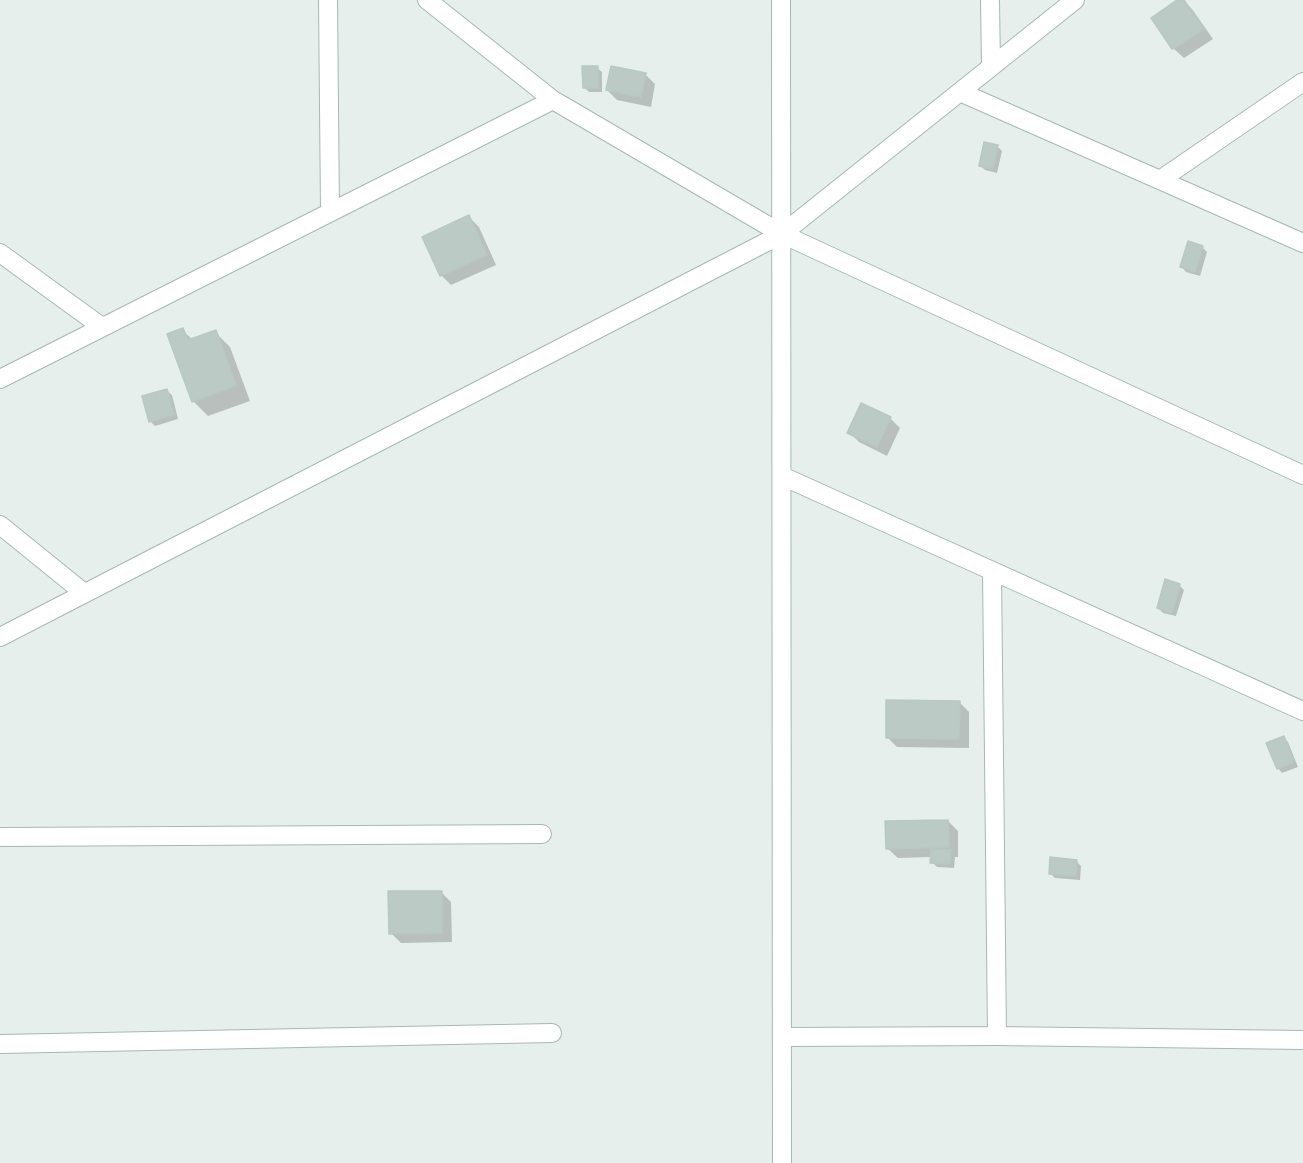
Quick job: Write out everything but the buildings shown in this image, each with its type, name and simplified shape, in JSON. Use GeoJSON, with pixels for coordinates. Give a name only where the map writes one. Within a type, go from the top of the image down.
{"type":"FeatureCollection","features":[{"type":"Feature","properties":{"kind":"street"},"geometry":{"type":"LineString","coordinates":[[328,0],[330,212]]}},
{"type":"Feature","properties":{"kind":"street"},"geometry":{"type":"LineString","coordinates":[[427,0],[553,100],[782,234],[1303,475]]}},
{"type":"Feature","properties":{"kind":"street"},"geometry":{"type":"LineString","coordinates":[[781,0],[782,1163]]}},
{"type":"Feature","properties":{"kind":"street"},"geometry":{"type":"LineString","coordinates":[[990,0],[991,67]]}},
{"type":"Feature","properties":{"kind":"street"},"geometry":{"type":"LineString","coordinates":[[0,637],[782,234],[1075,0]]}},
{"type":"Feature","properties":{"kind":"street"},"geometry":{"type":"LineString","coordinates":[[1161,180],[1303,82]]}},
{"type":"Feature","properties":{"kind":"street"},"geometry":{"type":"LineString","coordinates":[[960,92],[1303,243]]}},
{"type":"Feature","properties":{"kind":"street"},"geometry":{"type":"LineString","coordinates":[[0,379],[553,100]]}},
{"type":"Feature","properties":{"kind":"street"},"geometry":{"type":"LineString","coordinates":[[0,253],[102,327]]}},
{"type":"Feature","properties":{"kind":"street"},"geometry":{"type":"LineString","coordinates":[[782,476],[1303,711]]}},
{"type":"Feature","properties":{"kind":"street"},"geometry":{"type":"LineString","coordinates":[[0,525],[84,593]]}},
{"type":"Feature","properties":{"kind":"street"},"geometry":{"type":"LineString","coordinates":[[992,570],[997,1036]]}},
{"type":"Feature","properties":{"kind":"street"},"geometry":{"type":"LineString","coordinates":[[0,837],[542,834]]}},
{"type":"Feature","properties":{"kind":"street"},"geometry":{"type":"LineString","coordinates":[[0,1044],[552,1033]]}},
{"type":"Feature","properties":{"kind":"street"},"geometry":{"type":"LineString","coordinates":[[783,1037],[997,1036],[1303,1040]]}}]}
